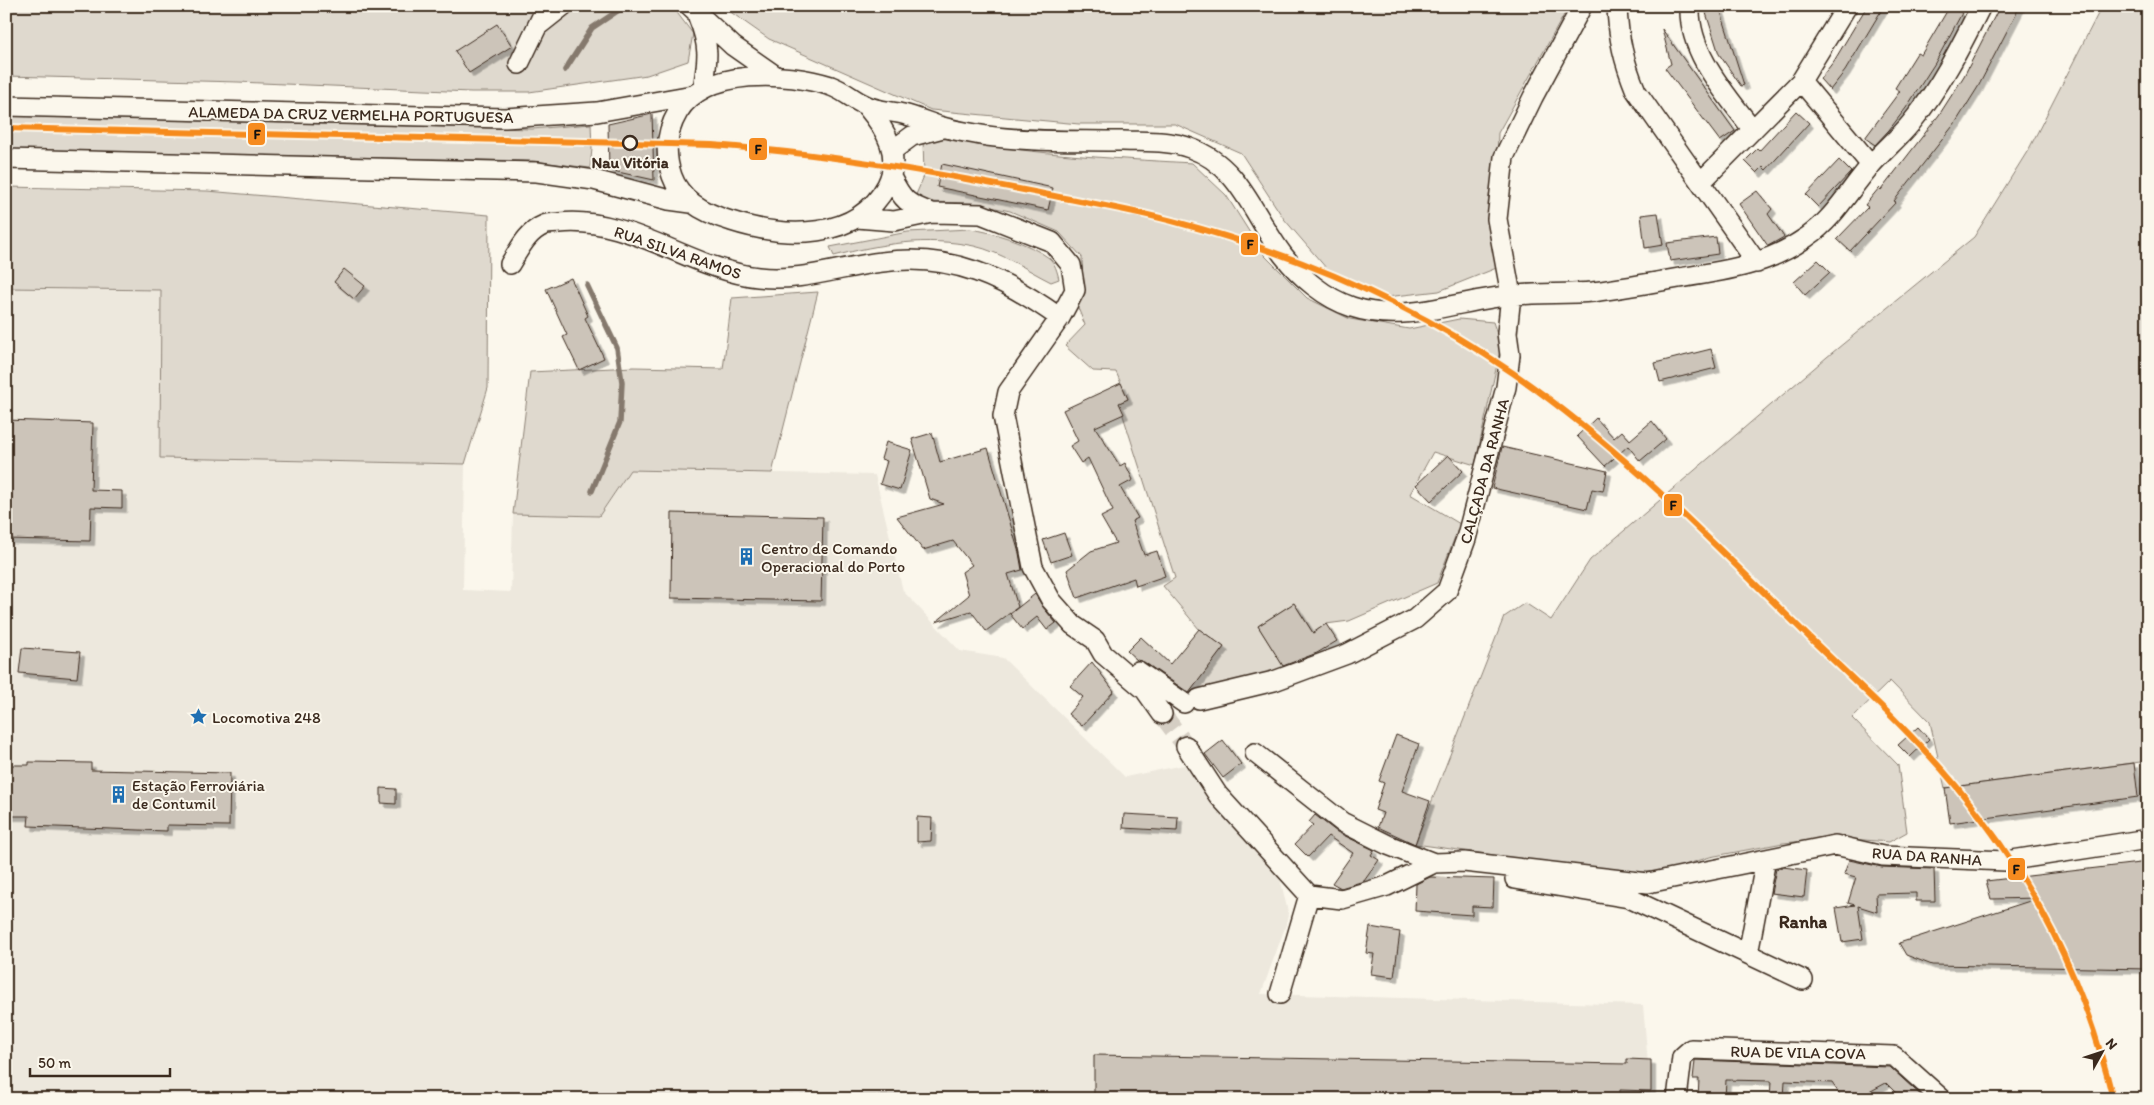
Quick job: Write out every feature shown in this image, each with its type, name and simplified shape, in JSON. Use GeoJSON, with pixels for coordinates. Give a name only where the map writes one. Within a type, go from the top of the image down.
{"type":"FeatureCollection","features":[{"type":"Feature","properties":{"kind":"street"},"geometry":{"type":"LineString","coordinates":[[519,64],[547,6]]}},
{"type":"Feature","properties":{"kind":"street"},"geometry":{"type":"LineString","coordinates":[[536,28],[563,6]]}},
{"type":"Feature","properties":{"kind":"street","name":"CALÇADA DA RANHA"},"geometry":{"type":"LineString","coordinates":[[932,213],[981,214],[1052,242],[1071,265],[1075,290],[1060,318],[1008,392],[1003,416],[1033,567],[1051,600],[1073,625],[1192,701],[1274,681],[1347,654],[1415,619],[1447,591],[1466,539],[1506,387],[1510,355],[1507,333],[1511,295],[1497,219],[1504,157],[1533,97],[1582,6]]}},
{"type":"Feature","properties":{"kind":"street"},"geometry":{"type":"LineString","coordinates":[[1617,6],[1623,61],[1636,91],[1757,263]]}},
{"type":"Feature","properties":{"kind":"street"},"geometry":{"type":"LineString","coordinates":[[1690,6],[1695,37],[1703,60],[1753,130]]}},
{"type":"Feature","properties":{"kind":"street"},"geometry":{"type":"LineString","coordinates":[[1701,182],[1800,80],[1847,6]]}},
{"type":"Feature","properties":{"kind":"street"},"geometry":{"type":"LineString","coordinates":[[867,107],[906,114],[944,128],[988,136],[1027,140],[1160,142],[1189,147],[1215,160],[1229,172],[1242,188],[1284,257],[1304,277],[1328,296],[1352,307],[1379,313],[1408,314],[1511,295],[1591,292],[1710,274],[1775,258],[1808,237],[1827,221],[1871,165],[1915,119],[1946,72],[1981,6]]}},
{"type":"Feature","properties":{"kind":"street"},"geometry":{"type":"LineString","coordinates":[[694,10],[733,46],[776,76]]}},
{"type":"Feature","properties":{"kind":"street"},"geometry":{"type":"LineString","coordinates":[[691,203],[674,182],[666,156],[669,129],[682,106],[698,92],[708,55],[707,38],[694,10]]}},
{"type":"Feature","properties":{"kind":"street","name":"ALAMEDA DA CRUZ VERMELHA PORTUGUESA"},"geometry":{"type":"LineString","coordinates":[[6,106],[514,118],[597,112],[698,92],[752,77],[776,76],[811,81],[833,87],[845,92],[867,107]]}},
{"type":"Feature","properties":{"kind":"street"},"geometry":{"type":"LineString","coordinates":[[1800,80],[1871,165]]}},
{"type":"Feature","properties":{"kind":"street"},"geometry":{"type":"LineString","coordinates":[[6,159],[538,172],[594,180],[669,200],[691,203],[715,216],[756,229],[780,233],[831,228],[857,218],[878,201],[891,177],[894,150],[884,126],[867,107]]}},
{"type":"Feature","properties":{"kind":"street"},"geometry":{"type":"LineString","coordinates":[[894,150],[912,136],[944,128]]}},
{"type":"Feature","properties":{"kind":"street"},"geometry":{"type":"LineString","coordinates":[[891,177],[901,197],[908,204],[932,213]]}},
{"type":"Feature","properties":{"kind":"street"},"geometry":{"type":"LineString","coordinates":[[857,218],[894,221],[932,213]]}},
{"type":"Feature","properties":{"kind":"street","name":"RUA SILVA RAMOS"},"geometry":{"type":"LineString","coordinates":[[510,264],[523,241],[544,225],[576,221],[623,232],[751,277],[795,278],[882,262],[933,260],[987,274],[1012,286],[1060,318]]}},
{"type":"Feature","properties":{"kind":"street"},"geometry":{"type":"LineString","coordinates":[[1095,640],[1103,654],[1145,690],[1162,714]]}},
{"type":"Feature","properties":{"kind":"street"},"geometry":{"type":"LineString","coordinates":[[1186,746],[1218,795],[1309,895],[1298,938],[1280,994]]}},
{"type":"Feature","properties":{"kind":"street"},"geometry":{"type":"LineString","coordinates":[[1255,753],[1342,822],[1388,846],[1434,863]]}},
{"type":"Feature","properties":{"kind":"street","name":"RUA DA RANHA"},"geometry":{"type":"LineString","coordinates":[[1309,895],[1342,898],[1387,886],[1434,863],[1464,862],[1648,883],[1835,845],[1883,856],[2006,861],[2148,839]]}},
{"type":"Feature","properties":{"kind":"street"},"geometry":{"type":"LineString","coordinates":[[1748,954],[1766,859]]}},
{"type":"Feature","properties":{"kind":"street","name":"RUA DA RANHA"},"geometry":{"type":"LineString","coordinates":[[1464,862],[1498,877],[1629,898],[1803,980]]}},
{"type":"Feature","properties":{"kind":"street","name":"RUA DE VILA COVA"},"geometry":{"type":"LineString","coordinates":[[1677,1099],[1682,1057],[1692,1049],[1894,1056],[1942,1099]]}},
{"type":"Feature","properties":{"kind":"shaded area"},"geometry":{"type":"Polygon","coordinates":[[[6,6],[672,6],[693,34],[688,61],[647,75],[529,92],[471,92],[238,82],[6,76],[6,6]]]}},
{"type":"Feature","properties":{"kind":"shaded area"},"geometry":{"type":"Polygon","coordinates":[[[722,6],[1569,6],[1498,133],[1494,235],[1499,267],[1439,291],[1377,298],[1327,269],[1284,219],[1241,153],[1175,124],[1079,124],[931,110],[769,39],[722,6]]]}},
{"type":"Feature","properties":{"kind":"shaded area"},"geometry":{"type":"Polygon","coordinates":[[[2102,6],[2148,6],[2148,761],[1945,788],[1930,722],[1890,681],[1852,718],[1898,765],[1907,832],[1889,842],[1840,838],[1783,843],[1710,857],[1662,872],[1617,872],[1415,844],[1504,617],[1525,603],[1551,620],[1590,560],[1827,357],[1974,237],[2030,147],[2102,6]]]}},
{"type":"Feature","properties":{"kind":"shaded area"},"geometry":{"type":"Polygon","coordinates":[[[6,116],[532,129],[591,124],[592,149],[590,168],[533,161],[6,150],[6,116]]]}},
{"type":"Feature","properties":{"kind":"shaded area"},"geometry":{"type":"Polygon","coordinates":[[[936,136],[1031,151],[1192,163],[1226,195],[1264,255],[1307,298],[1350,319],[1409,329],[1459,319],[1493,322],[1501,346],[1475,465],[1433,452],[1410,494],[1460,524],[1437,583],[1349,621],[1326,624],[1313,633],[1294,603],[1258,626],[1287,672],[1184,699],[1224,647],[1199,629],[1163,586],[1175,578],[1119,403],[1128,399],[1116,372],[1093,371],[1065,346],[1085,325],[1078,308],[1083,292],[1082,257],[1059,232],[1010,211],[972,203],[924,202],[915,197],[924,176],[923,138],[936,136]]]}},
{"type":"Feature","properties":{"kind":"shaded area"},"geometry":{"type":"Polygon","coordinates":[[[6,187],[207,191],[489,215],[488,388],[465,464],[160,458],[161,290],[6,288],[6,187]]]}},
{"type":"Feature","properties":{"kind":"shaded area"},"geometry":{"type":"Polygon","coordinates":[[[970,229],[1011,239],[1041,253],[1053,262],[1059,279],[1051,282],[994,252],[956,243],[903,243],[834,256],[830,247],[908,232],[970,229]]]}},
{"type":"Feature","properties":{"kind":"shaded area"},"geometry":{"type":"Polygon","coordinates":[[[6,288],[161,290],[160,458],[465,464],[463,590],[511,592],[513,514],[599,516],[630,470],[875,475],[903,591],[960,651],[1003,658],[1125,777],[1184,765],[1279,874],[1289,916],[1261,994],[1643,1005],[1651,1099],[6,1099],[6,288]]]}},
{"type":"Feature","properties":{"kind":"shaded area"},"geometry":{"type":"Polygon","coordinates":[[[818,292],[772,473],[630,470],[599,516],[513,514],[530,372],[634,367],[723,369],[732,298],[818,292]]]}},
{"type":"Feature","properties":{"kind":"shaded area"},"geometry":{"type":"Polygon","coordinates":[[[933,1095],[1019,1099],[521,1099],[562,1096],[933,1095]]]}},
{"type":"Feature","properties":{"kind":"building"},"geometry":{"type":"Polygon","coordinates":[[[1867,6],[1884,6],[1845,71],[1830,90],[1820,79],[1834,61],[1867,6]]]}},
{"type":"Feature","properties":{"kind":"building"},"geometry":{"type":"Polygon","coordinates":[[[1950,6],[1962,13],[1935,63],[1906,108],[1875,145],[1865,138],[1900,91],[1895,88],[1917,53],[1921,55],[1950,6]]]}},
{"type":"Feature","properties":{"kind":"building"},"geometry":{"type":"Polygon","coordinates":[[[2000,6],[2020,6],[1978,87],[1956,122],[1894,201],[1896,202],[1850,251],[1837,239],[1868,207],[1865,205],[1879,188],[1881,190],[1939,115],[1964,76],[2000,6]]]}},
{"type":"Feature","properties":{"kind":"building"},"geometry":{"type":"Polygon","coordinates":[[[1720,9],[1744,85],[1741,86],[1719,54],[1706,13],[1720,9]]]}},
{"type":"Feature","properties":{"kind":"building"},"geometry":{"type":"Polygon","coordinates":[[[497,24],[512,46],[469,73],[455,51],[497,24]]]}},
{"type":"Feature","properties":{"kind":"building"},"geometry":{"type":"Polygon","coordinates":[[[1662,29],[1735,131],[1720,141],[1665,68],[1671,64],[1662,29]]]}},
{"type":"Feature","properties":{"kind":"building"},"geometry":{"type":"Polygon","coordinates":[[[1796,111],[1809,123],[1766,170],[1763,167],[1757,173],[1745,161],[1757,149],[1759,151],[1796,111]]]}},
{"type":"Feature","properties":{"kind":"building"},"geometry":{"type":"Polygon","coordinates":[[[652,114],[654,180],[609,170],[608,124],[652,114]]]}},
{"type":"Feature","properties":{"kind":"building"},"geometry":{"type":"Polygon","coordinates":[[[1839,160],[1851,172],[1818,207],[1806,195],[1839,160]]]}},
{"type":"Feature","properties":{"kind":"building"},"geometry":{"type":"Polygon","coordinates":[[[942,164],[1053,188],[1048,210],[937,187],[942,164]]]}},
{"type":"Feature","properties":{"kind":"building"},"geometry":{"type":"Polygon","coordinates":[[[1757,191],[1772,209],[1768,214],[1784,237],[1768,246],[1739,204],[1757,191]]]}},
{"type":"Feature","properties":{"kind":"building"},"geometry":{"type":"Polygon","coordinates":[[[1658,213],[1663,245],[1645,248],[1641,215],[1658,213]]]}},
{"type":"Feature","properties":{"kind":"building"},"geometry":{"type":"Polygon","coordinates":[[[1716,237],[1718,254],[1670,261],[1667,243],[1716,237]]]}},
{"type":"Feature","properties":{"kind":"building"},"geometry":{"type":"Polygon","coordinates":[[[1818,260],[1830,272],[1805,295],[1794,282],[1818,260]]]}},
{"type":"Feature","properties":{"kind":"building"},"geometry":{"type":"Polygon","coordinates":[[[344,269],[365,286],[354,299],[334,282],[344,269]]]}},
{"type":"Feature","properties":{"kind":"building"},"geometry":{"type":"Polygon","coordinates":[[[571,278],[588,316],[585,318],[604,358],[579,370],[563,337],[567,335],[546,289],[571,278]]]}},
{"type":"Feature","properties":{"kind":"building"},"geometry":{"type":"Polygon","coordinates":[[[1711,349],[1716,368],[1660,382],[1655,363],[1711,349]]]}},
{"type":"Feature","properties":{"kind":"building"},"geometry":{"type":"Polygon","coordinates":[[[1121,383],[1128,399],[1119,403],[1124,414],[1095,427],[1120,466],[1125,463],[1133,480],[1120,487],[1138,518],[1132,521],[1144,555],[1157,551],[1165,576],[1136,586],[1134,578],[1077,598],[1067,570],[1091,551],[1116,543],[1101,517],[1113,511],[1088,458],[1081,463],[1070,446],[1078,441],[1063,410],[1121,383]]]}},
{"type":"Feature","properties":{"kind":"building"},"geometry":{"type":"Polygon","coordinates":[[[1596,418],[1614,438],[1622,431],[1630,440],[1652,421],[1666,439],[1640,461],[1628,446],[1605,466],[1577,436],[1596,418]]]}},
{"type":"Feature","properties":{"kind":"building"},"geometry":{"type":"Polygon","coordinates":[[[6,420],[93,423],[91,490],[122,491],[122,508],[91,507],[90,541],[6,539],[6,420]]]}},
{"type":"Feature","properties":{"kind":"building"},"geometry":{"type":"Polygon","coordinates":[[[932,433],[940,462],[988,448],[1019,553],[1022,570],[1008,574],[1018,607],[986,631],[971,611],[936,622],[969,595],[962,572],[972,565],[953,541],[923,550],[897,517],[944,504],[930,499],[912,439],[932,433]]]}},
{"type":"Feature","properties":{"kind":"building"},"geometry":{"type":"Polygon","coordinates":[[[886,442],[912,450],[900,490],[880,484],[887,461],[881,459],[886,442]]]}},
{"type":"Feature","properties":{"kind":"building"},"geometry":{"type":"Polygon","coordinates":[[[1502,447],[1607,471],[1603,491],[1592,489],[1587,509],[1492,488],[1502,447]]]}},
{"type":"Feature","properties":{"kind":"building"},"geometry":{"type":"Polygon","coordinates":[[[1448,455],[1463,471],[1431,501],[1416,485],[1448,455]]]}},
{"type":"Feature","properties":{"kind":"building","name":"Centro de Comando Operacional do Porto"},"geometry":{"type":"Polygon","coordinates":[[[672,513],[823,517],[821,601],[671,598],[672,513]]]}},
{"type":"Feature","properties":{"kind":"building"},"geometry":{"type":"Polygon","coordinates":[[[1064,533],[1072,555],[1051,562],[1043,540],[1064,533]]]}},
{"type":"Feature","properties":{"kind":"building"},"geometry":{"type":"Polygon","coordinates":[[[1035,594],[1056,623],[1047,630],[1037,617],[1022,629],[1010,614],[1035,594]]]}},
{"type":"Feature","properties":{"kind":"building"},"geometry":{"type":"Polygon","coordinates":[[[1294,603],[1313,633],[1326,624],[1337,641],[1317,653],[1283,666],[1258,626],[1294,603]]]}},
{"type":"Feature","properties":{"kind":"building"},"geometry":{"type":"Polygon","coordinates":[[[1199,629],[1224,647],[1189,693],[1144,662],[1137,660],[1127,651],[1141,637],[1170,664],[1199,629]]]}},
{"type":"Feature","properties":{"kind":"building"},"geometry":{"type":"Polygon","coordinates":[[[22,648],[80,652],[77,678],[19,673],[22,648]]]}},
{"type":"Feature","properties":{"kind":"building"},"geometry":{"type":"Polygon","coordinates":[[[1092,662],[1114,691],[1082,726],[1068,714],[1083,697],[1070,686],[1092,662]]]}},
{"type":"Feature","properties":{"kind":"building"},"geometry":{"type":"Polygon","coordinates":[[[1918,727],[1929,739],[1910,757],[1898,745],[1918,727]]]}},
{"type":"Feature","properties":{"kind":"building"},"geometry":{"type":"Polygon","coordinates":[[[1396,735],[1419,744],[1402,791],[1430,801],[1415,844],[1378,827],[1383,813],[1375,810],[1384,783],[1379,781],[1396,735]]]}},
{"type":"Feature","properties":{"kind":"building"},"geometry":{"type":"Polygon","coordinates":[[[1223,740],[1241,764],[1223,778],[1205,754],[1223,740]]]}},
{"type":"Feature","properties":{"kind":"building","name":"Estação Ferroviária de Contumil"},"geometry":{"type":"Polygon","coordinates":[[[29,762],[91,763],[91,770],[230,773],[229,826],[167,825],[167,831],[28,826],[29,816],[6,816],[6,772],[9,772],[9,765],[29,765],[29,762]]]}},
{"type":"Feature","properties":{"kind":"building"},"geometry":{"type":"Polygon","coordinates":[[[2134,763],[2138,797],[1950,823],[1945,788],[2134,763]]]}},
{"type":"Feature","properties":{"kind":"building"},"geometry":{"type":"Polygon","coordinates":[[[381,788],[396,789],[396,804],[381,803],[381,788]]]}},
{"type":"Feature","properties":{"kind":"building"},"geometry":{"type":"Polygon","coordinates":[[[1124,814],[1178,817],[1177,831],[1123,828],[1124,814]]]}},
{"type":"Feature","properties":{"kind":"building"},"geometry":{"type":"Polygon","coordinates":[[[1315,815],[1337,832],[1374,850],[1371,855],[1379,860],[1364,881],[1341,888],[1332,883],[1353,853],[1328,836],[1308,857],[1295,844],[1313,825],[1309,822],[1315,815]]]}},
{"type":"Feature","properties":{"kind":"building"},"geometry":{"type":"Polygon","coordinates":[[[917,817],[932,818],[931,841],[917,842],[917,817]]]}},
{"type":"Feature","properties":{"kind":"building"},"geometry":{"type":"Polygon","coordinates":[[[1849,860],[1882,867],[1934,869],[1935,901],[1916,901],[1916,893],[1876,894],[1877,912],[1858,906],[1863,939],[1842,942],[1836,908],[1855,905],[1848,903],[1856,877],[1844,874],[1849,860]]]}},
{"type":"Feature","properties":{"kind":"building"},"geometry":{"type":"Polygon","coordinates":[[[2148,862],[2148,969],[1932,965],[1906,955],[1899,943],[2039,898],[1991,899],[1986,881],[2148,862]]]}},
{"type":"Feature","properties":{"kind":"building"},"geometry":{"type":"Polygon","coordinates":[[[1783,867],[1807,870],[1804,897],[1771,893],[1776,869],[1783,867]]]}},
{"type":"Feature","properties":{"kind":"building"},"geometry":{"type":"Polygon","coordinates":[[[1430,877],[1494,879],[1493,907],[1472,906],[1472,915],[1415,911],[1416,884],[1430,877]]]}},
{"type":"Feature","properties":{"kind":"building"},"geometry":{"type":"Polygon","coordinates":[[[1370,927],[1400,932],[1394,977],[1371,974],[1374,954],[1366,953],[1370,927]]]}},
{"type":"Feature","properties":{"kind":"building"},"geometry":{"type":"Polygon","coordinates":[[[1094,1055],[1627,1064],[1627,1059],[1651,1060],[1651,1091],[1620,1090],[1620,1099],[1094,1099],[1094,1055]]]}},
{"type":"Feature","properties":{"kind":"building"},"geometry":{"type":"Polygon","coordinates":[[[1695,1060],[1890,1067],[1925,1099],[1902,1099],[1886,1083],[1856,1099],[1843,1099],[1832,1083],[1785,1081],[1784,1099],[1770,1099],[1771,1081],[1726,1080],[1725,1099],[1698,1099],[1699,1079],[1693,1079],[1695,1060]]]}},
{"type":"Feature","properties":{"kind":"waterway"},"geometry":{"type":"LineString","coordinates":[[565,70],[592,28],[625,6]]}},
{"type":"Feature","properties":{"kind":"waterway"},"geometry":{"type":"LineString","coordinates":[[587,285],[617,348],[622,382],[620,422],[592,491]]}},
{"type":"Feature","properties":{"kind":"tunnel"},"geometry":{"type":"LineString","coordinates":[[1162,714],[1186,746]]}},
{"type":"Feature","properties":{"kind":"transit line","name":"F"},"geometry":{"type":"LineString","coordinates":[[6,128],[712,145],[753,148],[954,177],[1141,213],[1265,249],[1351,283],[1434,324],[1474,348],[1513,373],[1592,433],[1703,533],[1922,747],[1984,822],[2010,858],[2033,895],[2071,972],[2101,1055],[2113,1099]]}},
{"type":"Feature","properties":{"kind":"place","name":"Nau Vitória"},"geometry":{"type":"Point","coordinates":[630,143]}},
{"type":"Feature","properties":{"kind":"place","name":"Centro de Comando Operacional do Porto"},"geometry":{"type":"Point","coordinates":[747,557]}},
{"type":"Feature","properties":{"kind":"place","name":"Locomotiva 248"},"geometry":{"type":"Point","coordinates":[198,717]}},
{"type":"Feature","properties":{"kind":"place","name":"Estação Ferroviária de Contumil"},"geometry":{"type":"Point","coordinates":[118,794]}},
{"type":"Feature","properties":{"kind":"district","name":"Ranha"},"geometry":{"type":"Point","coordinates":[1803,922]}}]}
